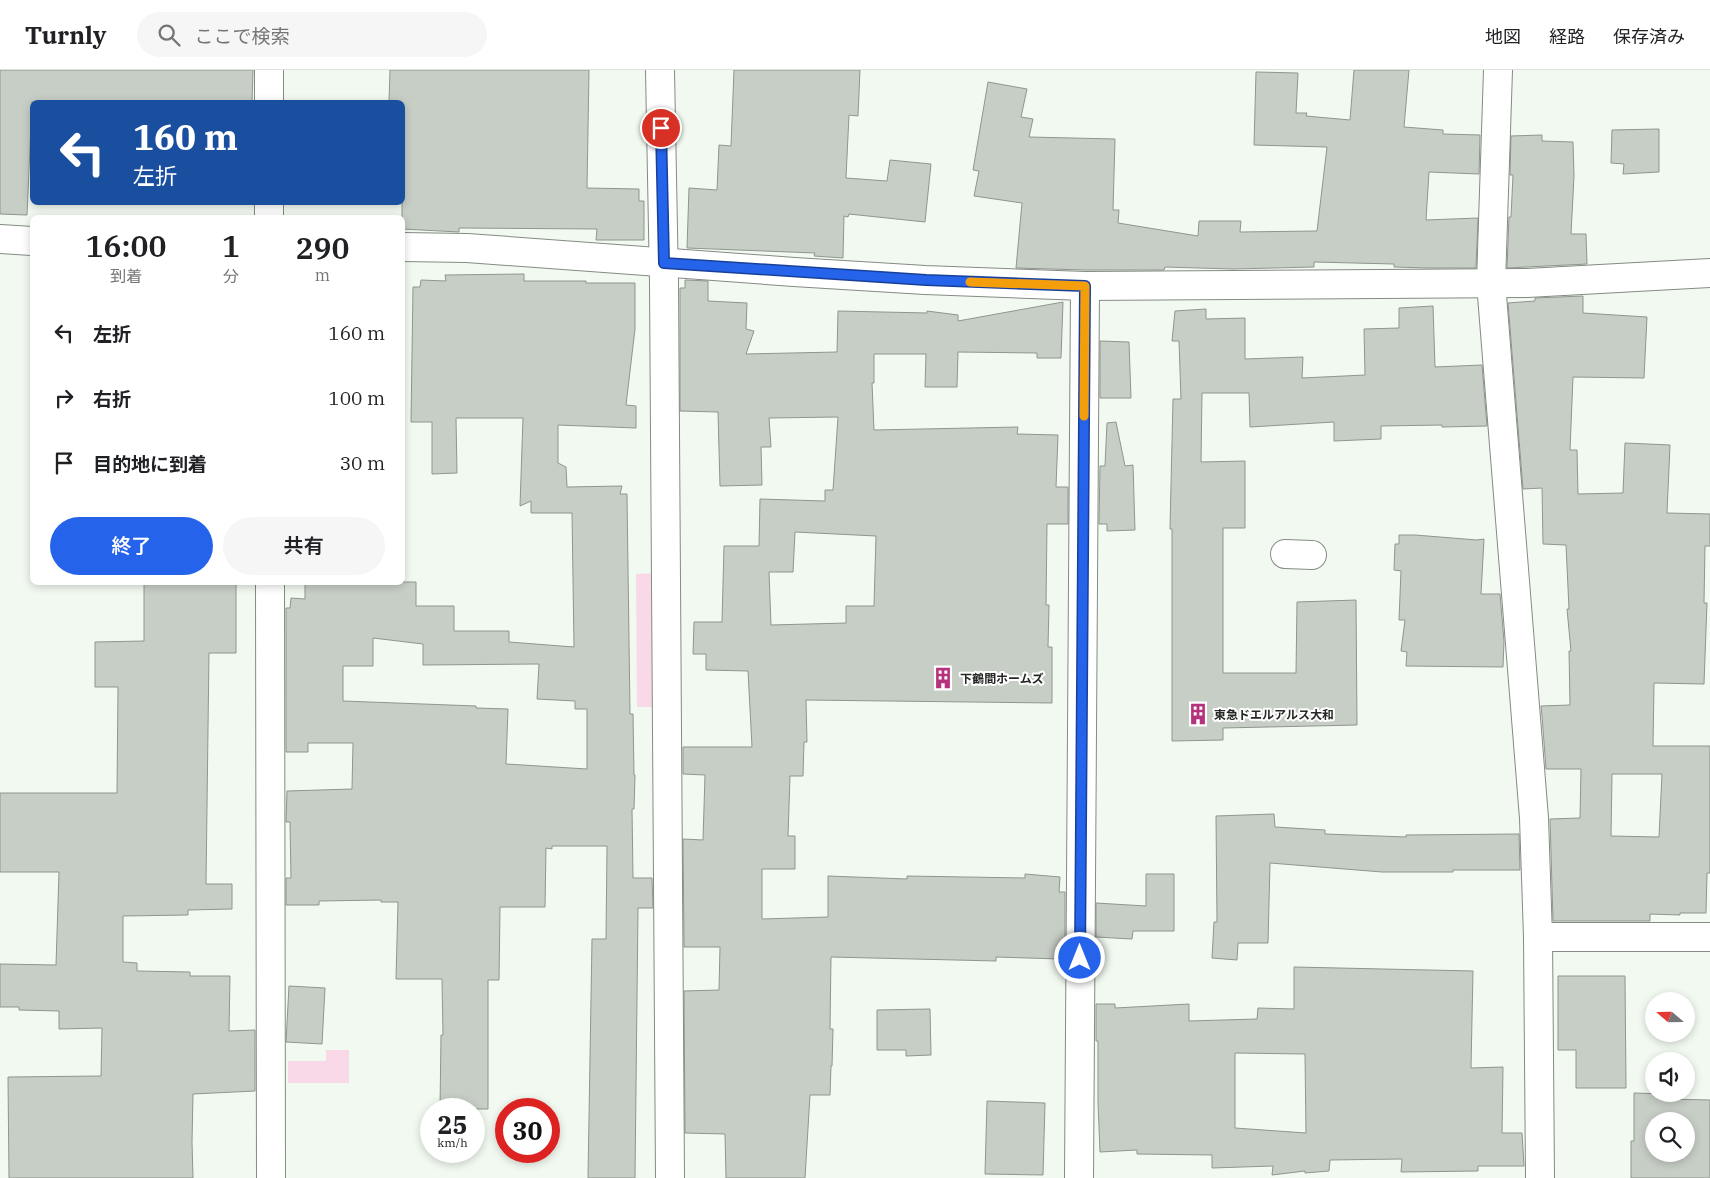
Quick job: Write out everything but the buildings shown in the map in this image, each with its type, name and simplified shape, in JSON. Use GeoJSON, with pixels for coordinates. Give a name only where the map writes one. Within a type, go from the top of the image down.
{"type":"FeatureCollection","features":[{"type":"Feature","properties":{"kind":"street"},"geometry":{"type":"LineString","coordinates":[[269,70],[269,100]]}},
{"type":"Feature","properties":{"kind":"street"},"geometry":{"type":"LineString","coordinates":[[660,70],[664,263],[670,1178]]}},
{"type":"Feature","properties":{"kind":"street"},"geometry":{"type":"LineString","coordinates":[[1498,70],[1491,283],[1534,818],[1538,937],[1540,1178]]}},
{"type":"Feature","properties":{"kind":"street"},"geometry":{"type":"LineString","coordinates":[[0,239],[30,241]]}},
{"type":"Feature","properties":{"kind":"street"},"geometry":{"type":"LineString","coordinates":[[405,247],[467,248],[916,279],[1085,286],[1527,283],[1710,273]]}},
{"type":"Feature","properties":{"kind":"street"},"geometry":{"type":"LineString","coordinates":[[1079,1178],[1085,286]]}},
{"type":"Feature","properties":{"kind":"street"},"geometry":{"type":"LineString","coordinates":[[270,585],[271,1178]]}},
{"type":"Feature","properties":{"kind":"street"},"geometry":{"type":"LineString","coordinates":[[1538,937],[1710,937]]}},
{"type":"Feature","properties":{"kind":"shaded area"},"geometry":{"type":"Polygon","coordinates":[[[655,573],[655,707],[637,707],[636,574],[655,573]]]}},
{"type":"Feature","properties":{"kind":"shaded area"},"geometry":{"type":"Polygon","coordinates":[[[326,1050],[349,1050],[349,1083],[288,1083],[288,1061],[326,1061],[326,1050]]]}},
{"type":"Feature","properties":{"kind":"slow traffic"},"geometry":{"type":"LineString","coordinates":[[970,282],[1085,286],[1084,416]]}},
{"type":"Feature","properties":{"kind":"place","name":"下鶴間ホームズ"},"geometry":{"type":"Point","coordinates":[943,678]}},
{"type":"Feature","properties":{"kind":"place","name":"東急ドエルアルス大和"},"geometry":{"type":"Point","coordinates":[1198,714]}},
{"type":"Feature","properties":{"kind":"route"},"geometry":{"type":"LineString","coordinates":[[661,128],[664,263],[926,280],[1085,286],[1080,958]]}}]}
